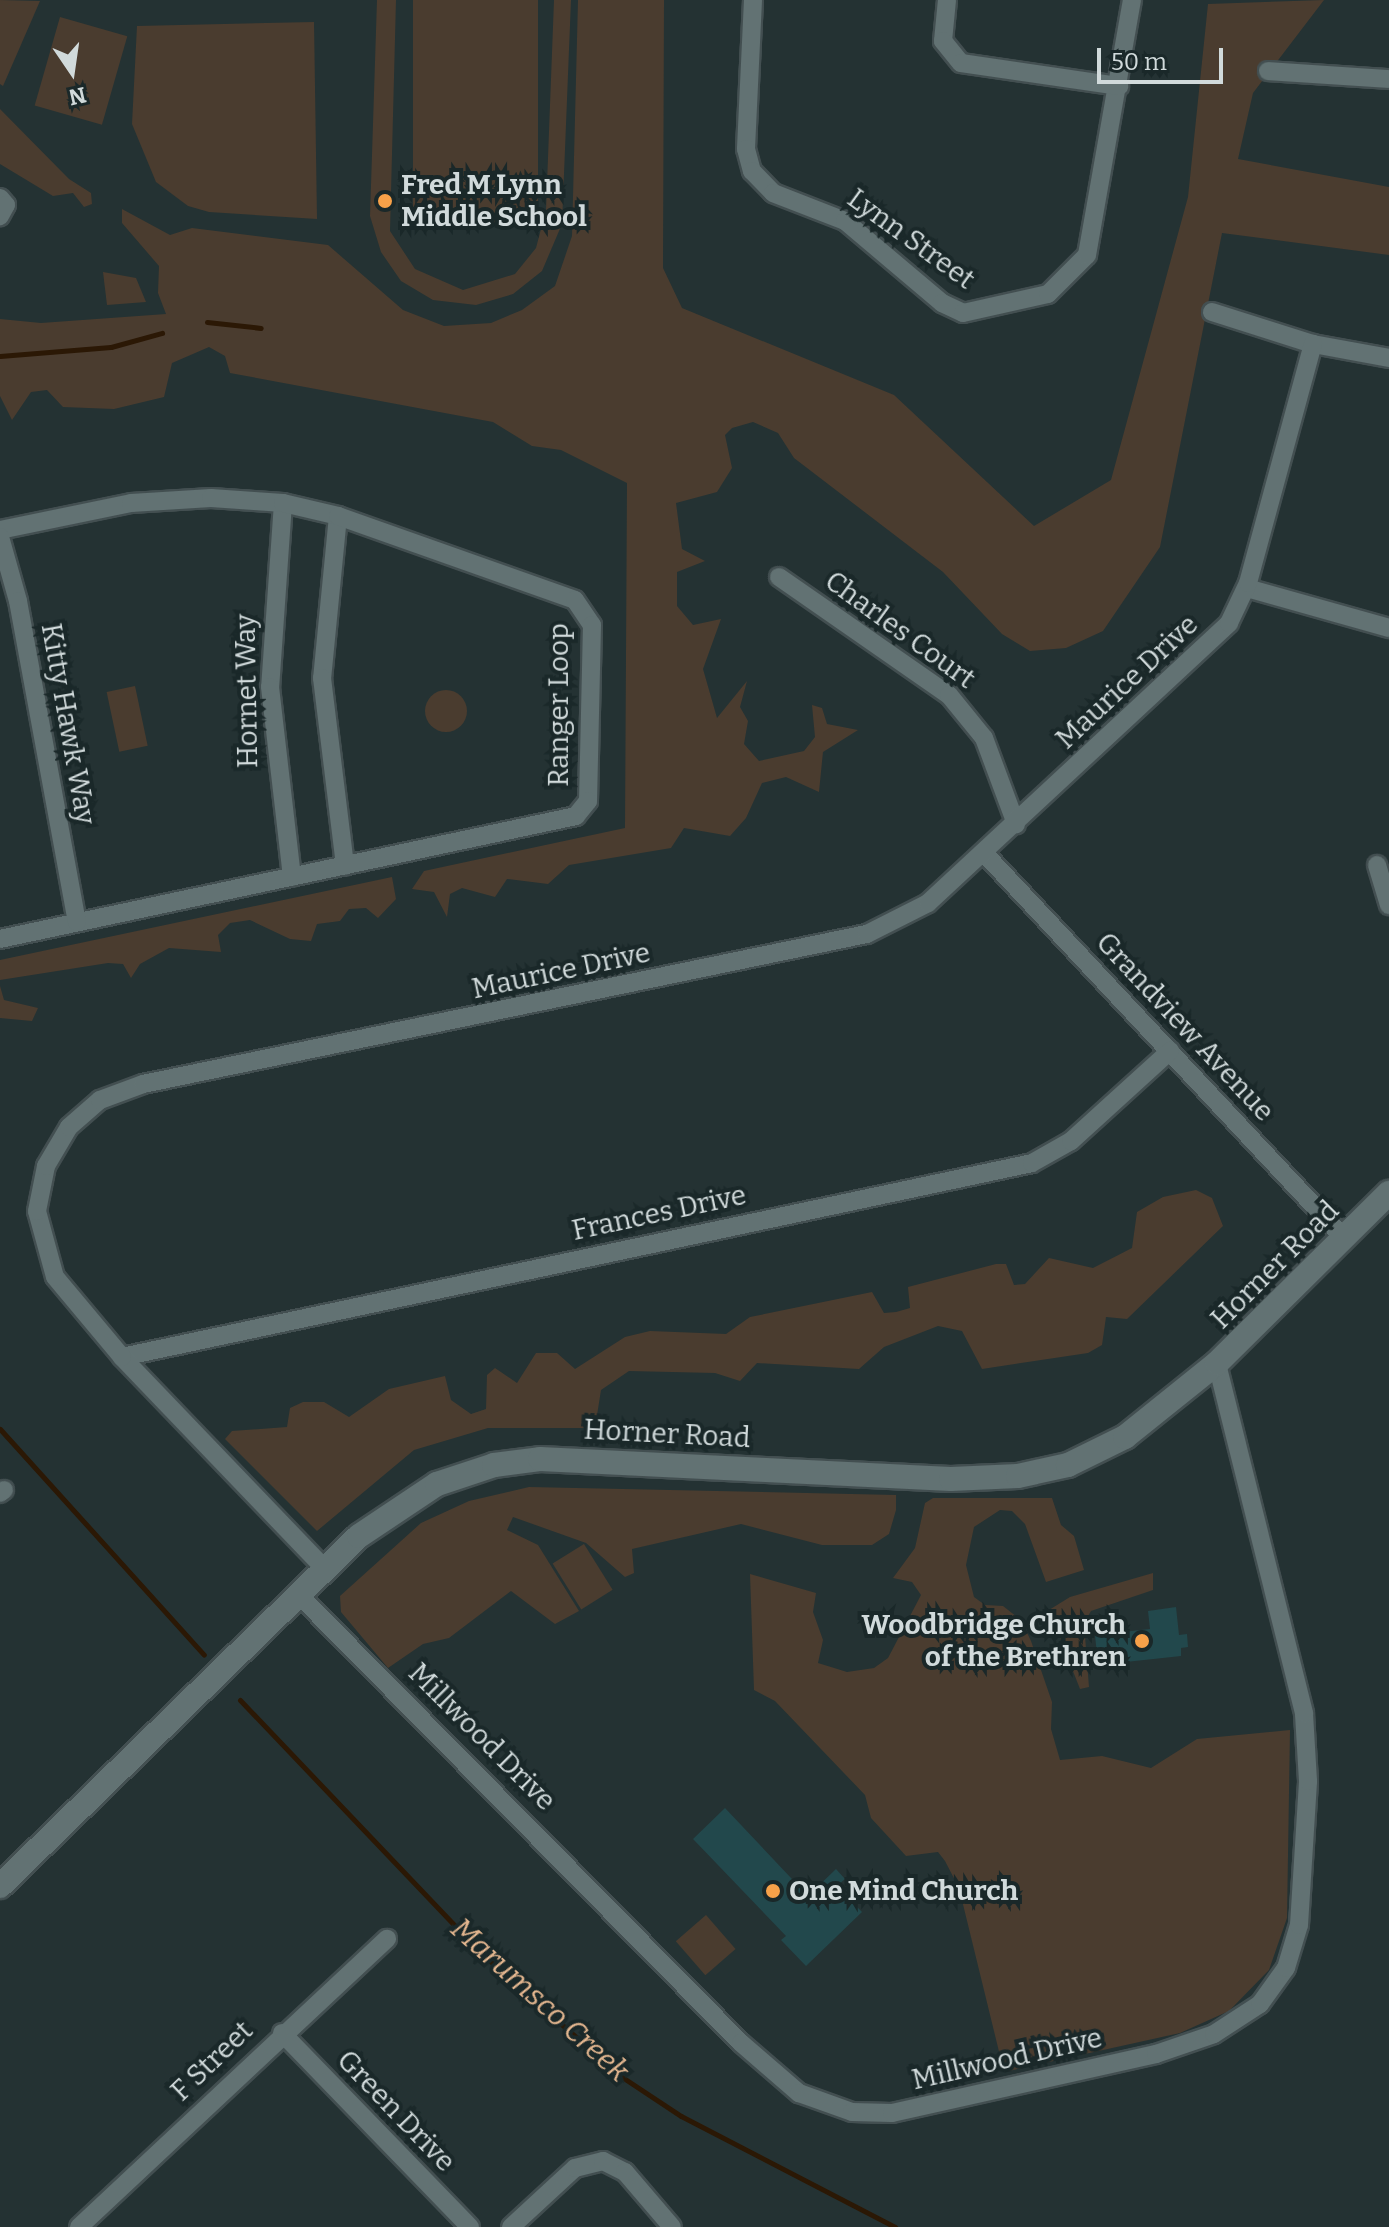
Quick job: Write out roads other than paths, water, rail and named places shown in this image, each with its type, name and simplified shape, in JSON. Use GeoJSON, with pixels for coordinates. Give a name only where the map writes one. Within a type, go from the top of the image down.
{"type":"FeatureCollection","features":[{"type":"Feature","properties":{"kind":"main road","name":"Horner Road"},"geometry":{"type":"LineString","coordinates":[[0,1886],[299,1595],[415,1495],[507,1462],[612,1459],[951,1479],[1049,1470],[1125,1437],[1217,1363],[1389,1193]]}},
{"type":"Feature","properties":{"kind":"street","name":"Lynn Street"},"geometry":{"type":"LineString","coordinates":[[753,0],[746,149],[752,171],[773,193],[845,221],[963,313],[1030,302],[1078,269],[1094,237],[1132,0]]}},
{"type":"Feature","properties":{"kind":"street"},"geometry":{"type":"LineString","coordinates":[[947,0],[943,41],[961,63],[1119,86]]}},
{"type":"Feature","properties":{"kind":"street"},"geometry":{"type":"LineString","coordinates":[[1268,71],[1389,79]]}},
{"type":"Feature","properties":{"kind":"street"},"geometry":{"type":"LineString","coordinates":[[0,198],[6,205],[0,216]]}},
{"type":"Feature","properties":{"kind":"street"},"geometry":{"type":"LineString","coordinates":[[1212,312],[1313,344],[1389,358]]}},
{"type":"Feature","properties":{"kind":"street","name":"Maurice Drive"},"geometry":{"type":"LineString","coordinates":[[326,1570],[122,1357],[55,1277],[37,1211],[56,1145],[100,1100],[143,1084],[867,934],[928,903],[1221,633],[1247,588],[1313,344]]}},
{"type":"Feature","properties":{"kind":"street","name":"Ranger Loop"},"geometry":{"type":"LineString","coordinates":[[0,530],[131,503],[211,498],[283,503],[338,516],[575,600],[592,625],[584,810],[571,819],[0,939]]}},
{"type":"Feature","properties":{"kind":"street","name":"Hornet Way"},"geometry":{"type":"LineString","coordinates":[[283,503],[270,687],[292,877]]}},
{"type":"Feature","properties":{"kind":"street"},"geometry":{"type":"LineString","coordinates":[[338,516],[322,678],[345,866]]}},
{"type":"Feature","properties":{"kind":"street","name":"Kitty Hawk Way"},"geometry":{"type":"LineString","coordinates":[[0,537],[18,601],[77,922]]}},
{"type":"Feature","properties":{"kind":"street","name":"Charles Court"},"geometry":{"type":"LineString","coordinates":[[779,577],[949,695],[984,738],[1016,824]]}},
{"type":"Feature","properties":{"kind":"street"},"geometry":{"type":"LineString","coordinates":[[1247,588],[1389,628]]}},
{"type":"Feature","properties":{"kind":"street","name":"Grandview Avenue"},"geometry":{"type":"LineString","coordinates":[[984,853],[1345,1239]]}},
{"type":"Feature","properties":{"kind":"street"},"geometry":{"type":"LineString","coordinates":[[1377,865],[1389,905]]}},
{"type":"Feature","properties":{"kind":"street","name":"Frances Drive"},"geometry":{"type":"LineString","coordinates":[[122,1357],[1020,1166],[1071,1141],[1170,1051]]}},
{"type":"Feature","properties":{"kind":"street","name":"Millwood Drive"},"geometry":{"type":"LineString","coordinates":[[299,1595],[741,2043],[799,2093],[852,2112],[892,2113],[1156,2054],[1214,2034],[1260,2004],[1286,1968],[1299,1925],[1308,1781],[1304,1713],[1217,1363]]}},
{"type":"Feature","properties":{"kind":"street","name":"F Street"},"geometry":{"type":"LineString","coordinates":[[79,2227],[282,2033],[387,1939]]}},
{"type":"Feature","properties":{"kind":"street","name":"Green Drive"},"geometry":{"type":"LineString","coordinates":[[282,2033],[470,2227]]}},
{"type":"Feature","properties":{"kind":"street"},"geometry":{"type":"LineString","coordinates":[[511,2227],[567,2174],[587,2162],[611,2163],[672,2227]]}},
{"type":"Feature","properties":{"kind":"waterway"},"geometry":{"type":"LineString","coordinates":[[207,322],[261,328]]}},
{"type":"Feature","properties":{"kind":"waterway"},"geometry":{"type":"LineString","coordinates":[[0,356],[111,347],[162,333]]}},
{"type":"Feature","properties":{"kind":"waterway","name":"Marumsco Creek"},"geometry":{"type":"LineString","coordinates":[[0,1429],[204,1655]]}},
{"type":"Feature","properties":{"kind":"waterway","name":"Marumsco Creek"},"geometry":{"type":"LineString","coordinates":[[240,1700],[481,1953],[619,2075],[681,2116],[895,2227]]}},
{"type":"Feature","properties":{"kind":"place","name":"Fred M Lynn Middle School"},"geometry":{"type":"Point","coordinates":[385,201]}},
{"type":"Feature","properties":{"kind":"place","name":"Woodbridge Church of the Brethren"},"geometry":{"type":"Point","coordinates":[1142,1641]}},
{"type":"Feature","properties":{"kind":"place","name":"One Mind Church"},"geometry":{"type":"Point","coordinates":[773,1891]}}]}
